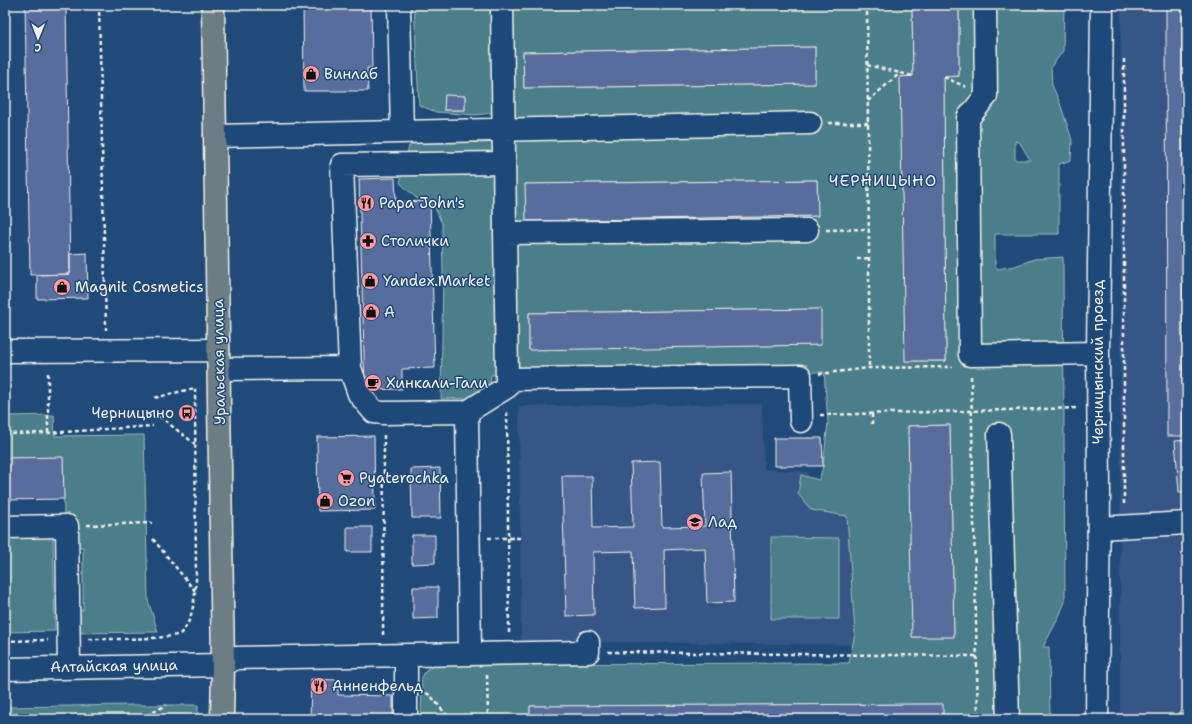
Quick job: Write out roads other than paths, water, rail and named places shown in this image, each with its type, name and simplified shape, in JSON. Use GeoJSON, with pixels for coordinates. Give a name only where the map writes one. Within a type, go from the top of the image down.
{"type":"FeatureCollection","features":[{"type":"Feature","properties":{"kind":"main road","name":"Уральская улица"},"geometry":{"type":"LineString","coordinates":[[213,5],[223,665],[222,719]]}},
{"type":"Feature","properties":{"kind":"street"},"geometry":{"type":"LineString","coordinates":[[399,5],[402,132]]}},
{"type":"Feature","properties":{"kind":"street"},"geometry":{"type":"LineString","coordinates":[[502,5],[507,383]]}},
{"type":"Feature","properties":{"kind":"street"},"geometry":{"type":"LineString","coordinates":[[986,5],[986,96],[968,118],[970,355],[1098,353]]}},
{"type":"Feature","properties":{"kind":"street","name":"Черницынский проезд"},"geometry":{"type":"LineString","coordinates":[[1097,719],[1099,528],[1098,353],[1102,5]]}},
{"type":"Feature","properties":{"kind":"street"},"geometry":{"type":"LineString","coordinates":[[215,136],[810,123]]}},
{"type":"Feature","properties":{"kind":"street"},"geometry":{"type":"LineString","coordinates":[[504,163],[342,165],[350,368],[359,394],[374,412],[467,412],[507,383],[800,376],[801,418]]}},
{"type":"Feature","properties":{"kind":"street"},"geometry":{"type":"LineString","coordinates":[[505,233],[807,230]]}},
{"type":"Feature","properties":{"kind":"street"},"geometry":{"type":"LineString","coordinates":[[6,351],[107,350],[218,360],[350,368]]}},
{"type":"Feature","properties":{"kind":"street"},"geometry":{"type":"LineString","coordinates":[[467,412],[478,654]]}},
{"type":"Feature","properties":{"kind":"street"},"geometry":{"type":"LineString","coordinates":[[999,434],[1008,719]]}},
{"type":"Feature","properties":{"kind":"street"},"geometry":{"type":"LineString","coordinates":[[1099,528],[1187,523]]}},
{"type":"Feature","properties":{"kind":"street"},"geometry":{"type":"LineString","coordinates":[[5,527],[67,526],[70,667]]}},
{"type":"Feature","properties":{"kind":"street"},"geometry":{"type":"LineString","coordinates":[[223,665],[236,658],[509,654],[588,647]]}},
{"type":"Feature","properties":{"kind":"street"},"geometry":{"type":"LineString","coordinates":[[406,656],[406,719]]}},
{"type":"Feature","properties":{"kind":"street","name":"Алтайская улица"},"geometry":{"type":"LineString","coordinates":[[5,669],[223,665]]}},
{"type":"Feature","properties":{"kind":"place","name":"Винлаб"},"geometry":{"type":"Point","coordinates":[311,74]}},
{"type":"Feature","properties":{"kind":"place","name":"Papa John's"},"geometry":{"type":"Point","coordinates":[366,203]}},
{"type":"Feature","properties":{"kind":"place","name":"Столички"},"geometry":{"type":"Point","coordinates":[368,241]}},
{"type":"Feature","properties":{"kind":"place","name":"Yandex.Market"},"geometry":{"type":"Point","coordinates":[370,281]}},
{"type":"Feature","properties":{"kind":"place","name":"Magnit Cosmetics"},"geometry":{"type":"Point","coordinates":[62,287]}},
{"type":"Feature","properties":{"kind":"place","name":"А"},"geometry":{"type":"Point","coordinates":[371,312]}},
{"type":"Feature","properties":{"kind":"place","name":"Хинкали-Гали"},"geometry":{"type":"Point","coordinates":[373,383]}},
{"type":"Feature","properties":{"kind":"place","name":"Черницыно"},"geometry":{"type":"Point","coordinates":[187,413]}},
{"type":"Feature","properties":{"kind":"place","name":"Pyaterochka"},"geometry":{"type":"Point","coordinates":[346,478]}},
{"type":"Feature","properties":{"kind":"place","name":"Ozon"},"geometry":{"type":"Point","coordinates":[325,501]}},
{"type":"Feature","properties":{"kind":"place","name":"Лад"},"geometry":{"type":"Point","coordinates":[695,522]}},
{"type":"Feature","properties":{"kind":"place","name":"Анненфельд"},"geometry":{"type":"Point","coordinates":[319,686]}},
{"type":"Feature","properties":{"kind":"district","name":"ЧЕРНИЦЫНО"},"geometry":{"type":"Point","coordinates":[883,180]}}]}
